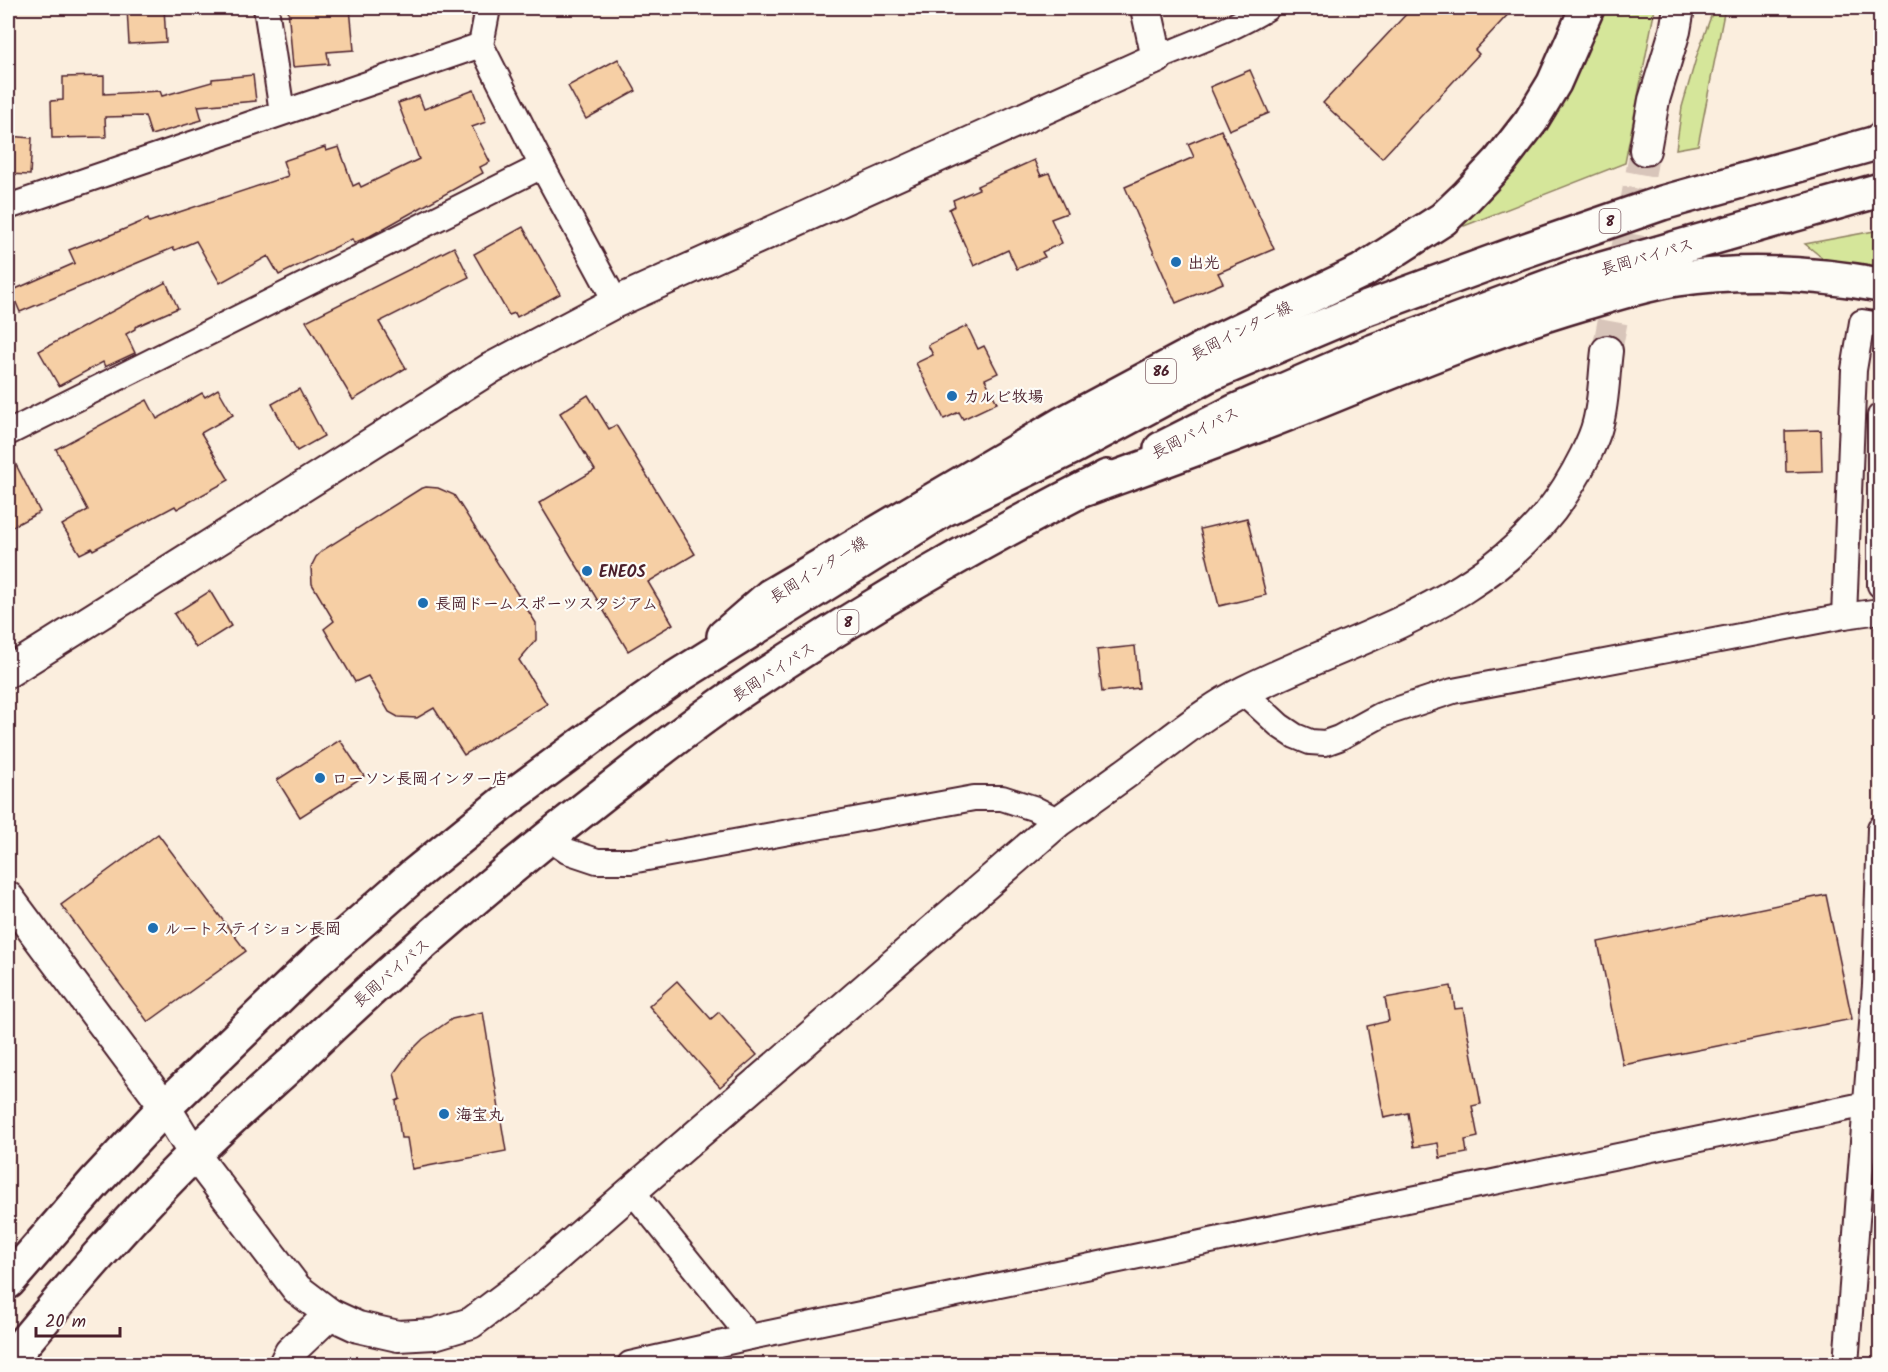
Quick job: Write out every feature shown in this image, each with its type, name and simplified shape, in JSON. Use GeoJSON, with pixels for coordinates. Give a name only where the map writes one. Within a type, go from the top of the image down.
{"type":"FeatureCollection","features":[{"type":"Feature","properties":{"kind":"main road","name":"長岡インター線"},"geometry":{"type":"LineString","coordinates":[[672,680],[770,596],[1064,423],[1219,340],[1362,271],[1443,219],[1500,161],[1531,121],[1554,83],[1587,8]]}},
{"type":"Feature","properties":{"kind":"main road","name":"8"},"geometry":{"type":"LineString","coordinates":[[8,1282],[95,1182],[165,1107],[315,963],[414,874],[504,802],[672,680],[943,510],[1071,448],[1208,375],[1362,310],[1662,203],[1879,142]]}},
{"type":"Feature","properties":{"kind":"main road","name":"長岡バイパス"},"geometry":{"type":"LineString","coordinates":[[8,1362],[86,1270],[194,1154],[355,1003],[548,837],[644,762],[741,691],[849,622],[964,553],[1082,490],[1234,412],[1374,351],[1574,277],[1881,190]]}},
{"type":"Feature","properties":{"kind":"main road"},"geometry":{"type":"LineString","coordinates":[[1082,490],[1237,435],[1527,320],[1640,286],[1711,276],[1763,274],[1819,276],[1881,285]]}},
{"type":"Feature","properties":{"kind":"street"},"geometry":{"type":"LineString","coordinates":[[266,8],[282,112]]}},
{"type":"Feature","properties":{"kind":"street"},"geometry":{"type":"LineString","coordinates":[[488,8],[481,45],[542,166],[616,302]]}},
{"type":"Feature","properties":{"kind":"street"},"geometry":{"type":"LineString","coordinates":[[1146,8],[1157,58]]}},
{"type":"Feature","properties":{"kind":"street"},"geometry":{"type":"LineString","coordinates":[[8,672],[490,369],[616,302],[1267,8]]}},
{"type":"Feature","properties":{"kind":"street"},"geometry":{"type":"LineString","coordinates":[[1645,150],[1654,100],[1675,31],[1679,8]]}},
{"type":"Feature","properties":{"kind":"street"},"geometry":{"type":"LineString","coordinates":[[1654,100],[1683,44],[1697,8]]}},
{"type":"Feature","properties":{"kind":"street"},"geometry":{"type":"LineString","coordinates":[[8,207],[481,45]]}},
{"type":"Feature","properties":{"kind":"street"},"geometry":{"type":"LineString","coordinates":[[8,433],[542,166]]}},
{"type":"Feature","properties":{"kind":"street"},"geometry":{"type":"LineString","coordinates":[[1844,616],[1854,370],[1862,322],[1881,325]]}},
{"type":"Feature","properties":{"kind":"street"},"geometry":{"type":"LineString","coordinates":[[8,897],[165,1107],[194,1154],[297,1289],[330,1314],[358,1327],[398,1336],[434,1334],[471,1323],[535,1275],[1059,821],[1193,723],[1243,692],[1406,621],[1474,580],[1522,544],[1552,511],[1581,463],[1598,424],[1607,351]]}},
{"type":"Feature","properties":{"kind":"street"},"geometry":{"type":"LineString","coordinates":[[1881,416],[1881,585]]}},
{"type":"Feature","properties":{"kind":"street"},"geometry":{"type":"LineString","coordinates":[[1243,692],[1280,726],[1310,742],[1325,743],[1381,715],[1453,691],[1844,616],[1881,611]]}},
{"type":"Feature","properties":{"kind":"street"},"geometry":{"type":"LineString","coordinates":[[548,837],[567,852],[597,861],[631,861],[974,798],[1002,798],[1033,808],[1059,821]]}},
{"type":"Feature","properties":{"kind":"street"},"geometry":{"type":"LineString","coordinates":[[1846,1365],[1875,985],[1881,828]]}},
{"type":"Feature","properties":{"kind":"street"},"geometry":{"type":"LineString","coordinates":[[630,1365],[750,1337],[1867,1104]]}},
{"type":"Feature","properties":{"kind":"street"},"geometry":{"type":"LineString","coordinates":[[632,1191],[750,1337]]}},
{"type":"Feature","properties":{"kind":"street"},"geometry":{"type":"LineString","coordinates":[[284,1365],[290,1352],[330,1314]]}},
{"type":"Feature","properties":{"kind":"green space"},"geometry":{"type":"Polygon","coordinates":[[[1599,8],[1655,8],[1625,163],[1464,226],[1462,223],[1525,157],[1558,111],[1599,8]]]}},
{"type":"Feature","properties":{"kind":"green space"},"geometry":{"type":"Polygon","coordinates":[[[1714,8],[1725,8],[1698,145],[1676,149],[1682,107],[1714,8]]]}},
{"type":"Feature","properties":{"kind":"green space"},"geometry":{"type":"Polygon","coordinates":[[[1880,230],[1880,271],[1824,259],[1805,244],[1880,230]]]}},
{"type":"Feature","properties":{"kind":"building"},"geometry":{"type":"Polygon","coordinates":[[[127,8],[164,8],[166,42],[129,44],[127,8]]]}},
{"type":"Feature","properties":{"kind":"building"},"geometry":{"type":"Polygon","coordinates":[[[288,8],[350,8],[354,50],[327,52],[329,64],[293,67],[288,8]]]}},
{"type":"Feature","properties":{"kind":"building"},"geometry":{"type":"Polygon","coordinates":[[[1412,8],[1514,8],[1475,50],[1479,54],[1382,158],[1323,103],[1412,8]]]}},
{"type":"Feature","properties":{"kind":"building"},"geometry":{"type":"Polygon","coordinates":[[[618,59],[636,91],[586,119],[568,86],[618,59]]]}},
{"type":"Feature","properties":{"kind":"building"},"geometry":{"type":"Polygon","coordinates":[[[1250,70],[1269,113],[1229,130],[1210,87],[1250,70]]]}},
{"type":"Feature","properties":{"kind":"building"},"geometry":{"type":"Polygon","coordinates":[[[253,75],[256,101],[198,106],[202,120],[151,135],[145,116],[105,117],[106,137],[52,138],[51,101],[63,100],[63,77],[104,76],[104,94],[160,91],[162,96],[212,82],[212,79],[253,75]]]}},
{"type":"Feature","properties":{"kind":"building"},"geometry":{"type":"Polygon","coordinates":[[[474,90],[486,122],[472,127],[490,162],[480,167],[483,173],[370,236],[354,243],[352,239],[279,275],[268,256],[220,283],[196,241],[175,250],[173,248],[20,312],[11,291],[75,263],[69,250],[148,219],[149,222],[288,176],[283,161],[325,147],[326,151],[339,147],[353,186],[359,183],[361,187],[419,159],[398,103],[419,96],[424,109],[474,90]]]}},
{"type":"Feature","properties":{"kind":"building"},"geometry":{"type":"Polygon","coordinates":[[[1221,130],[1274,249],[1218,273],[1223,283],[1176,303],[1125,187],[1194,157],[1188,144],[1221,130]]]}},
{"type":"Feature","properties":{"kind":"building"},"geometry":{"type":"Polygon","coordinates":[[[8,136],[32,138],[30,175],[8,174],[8,136]]]}},
{"type":"Feature","properties":{"kind":"building"},"geometry":{"type":"Polygon","coordinates":[[[1034,160],[1041,176],[1049,173],[1067,213],[1051,219],[1062,243],[1042,252],[1045,257],[1017,269],[1008,250],[974,266],[949,209],[955,206],[953,200],[979,189],[977,186],[1034,160]]]}},
{"type":"Feature","properties":{"kind":"building"},"geometry":{"type":"Polygon","coordinates":[[[523,227],[560,294],[517,317],[515,313],[509,315],[474,254],[523,227]]]}},
{"type":"Feature","properties":{"kind":"building"},"geometry":{"type":"Polygon","coordinates":[[[454,247],[469,277],[379,322],[406,368],[353,400],[306,321],[454,247]]]}},
{"type":"Feature","properties":{"kind":"building"},"geometry":{"type":"Polygon","coordinates":[[[166,282],[178,308],[135,327],[126,334],[135,353],[105,367],[103,362],[59,386],[39,351],[166,282]]]}},
{"type":"Feature","properties":{"kind":"building"},"geometry":{"type":"Polygon","coordinates":[[[967,326],[978,349],[984,346],[998,373],[985,379],[997,403],[963,419],[959,412],[944,419],[916,363],[933,355],[928,345],[967,326]]]}},
{"type":"Feature","properties":{"kind":"building"},"geometry":{"type":"Polygon","coordinates":[[[218,389],[233,415],[201,433],[229,480],[177,509],[175,506],[93,550],[92,548],[80,554],[62,525],[88,510],[56,449],[147,400],[157,419],[202,393],[205,397],[218,389]]]}},
{"type":"Feature","properties":{"kind":"building"},"geometry":{"type":"Polygon","coordinates":[[[299,389],[324,436],[297,451],[272,404],[299,389]]]}},
{"type":"Feature","properties":{"kind":"building"},"geometry":{"type":"Polygon","coordinates":[[[588,395],[609,429],[616,425],[695,554],[648,582],[673,624],[628,651],[539,503],[595,470],[560,413],[588,395]]]}},
{"type":"Feature","properties":{"kind":"building"},"geometry":{"type":"Polygon","coordinates":[[[1821,430],[1822,471],[1786,472],[1785,431],[1821,430]]]}},
{"type":"Feature","properties":{"kind":"building"},"geometry":{"type":"Polygon","coordinates":[[[8,449],[40,512],[8,529],[8,449]]]}},
{"type":"Feature","properties":{"kind":"building","name":"長岡ドームスポーツスタジアム"},"geometry":{"type":"Polygon","coordinates":[[[426,487],[438,488],[454,495],[536,623],[536,640],[519,660],[547,704],[464,755],[434,708],[417,718],[398,717],[389,712],[368,676],[355,682],[324,629],[334,621],[312,584],[311,567],[323,550],[426,487]]]}},
{"type":"Feature","properties":{"kind":"building"},"geometry":{"type":"Polygon","coordinates":[[[1247,518],[1266,595],[1219,606],[1200,529],[1247,518]]]}},
{"type":"Feature","properties":{"kind":"building"},"geometry":{"type":"Polygon","coordinates":[[[210,591],[231,626],[196,648],[174,614],[210,591]]]}},
{"type":"Feature","properties":{"kind":"building"},"geometry":{"type":"Polygon","coordinates":[[[1135,646],[1139,688],[1102,692],[1097,650],[1135,646]]]}},
{"type":"Feature","properties":{"kind":"building","name":"ローソン長岡インター店"},"geometry":{"type":"Polygon","coordinates":[[[340,740],[364,776],[300,817],[277,780],[340,740]]]}},
{"type":"Feature","properties":{"kind":"building","name":"ルートステイション長岡"},"geometry":{"type":"Polygon","coordinates":[[[158,834],[246,951],[148,1022],[61,905],[158,834]]]}},
{"type":"Feature","properties":{"kind":"building"},"geometry":{"type":"Polygon","coordinates":[[[1826,895],[1852,1019],[1623,1065],[1598,942],[1826,895]]]}},
{"type":"Feature","properties":{"kind":"building"},"geometry":{"type":"Polygon","coordinates":[[[677,981],[711,1019],[719,1012],[757,1055],[720,1087],[649,1006],[677,981]]]}},
{"type":"Feature","properties":{"kind":"building"},"geometry":{"type":"Polygon","coordinates":[[[1451,986],[1455,1009],[1463,1008],[1481,1104],[1472,1106],[1478,1137],[1465,1140],[1467,1153],[1440,1158],[1438,1143],[1414,1147],[1408,1113],[1384,1118],[1367,1026],[1389,1021],[1385,998],[1451,986]]]}},
{"type":"Feature","properties":{"kind":"building"},"geometry":{"type":"Polygon","coordinates":[[[483,1012],[506,1151],[412,1169],[407,1138],[401,1138],[396,1101],[400,1099],[394,1073],[423,1039],[452,1019],[483,1012]]]}},
{"type":"Feature","properties":{"kind":"tunnel"},"geometry":{"type":"LineString","coordinates":[[1607,351],[1645,150]]}},
{"type":"Feature","properties":{"kind":"place","name":"出光"},"geometry":{"type":"Point","coordinates":[1176,262]}},
{"type":"Feature","properties":{"kind":"place","name":"カルビ牧場"},"geometry":{"type":"Point","coordinates":[952,396]}},
{"type":"Feature","properties":{"kind":"place","name":"ENEOS"},"geometry":{"type":"Point","coordinates":[587,571]}},
{"type":"Feature","properties":{"kind":"place","name":"長岡ドームスポーツスタジアム"},"geometry":{"type":"Point","coordinates":[423,603]}},
{"type":"Feature","properties":{"kind":"place","name":"ローソン長岡インター店"},"geometry":{"type":"Point","coordinates":[320,778]}},
{"type":"Feature","properties":{"kind":"place","name":"ルートステイション長岡"},"geometry":{"type":"Point","coordinates":[153,928]}},
{"type":"Feature","properties":{"kind":"place","name":"海宝丸"},"geometry":{"type":"Point","coordinates":[444,1114]}}]}
